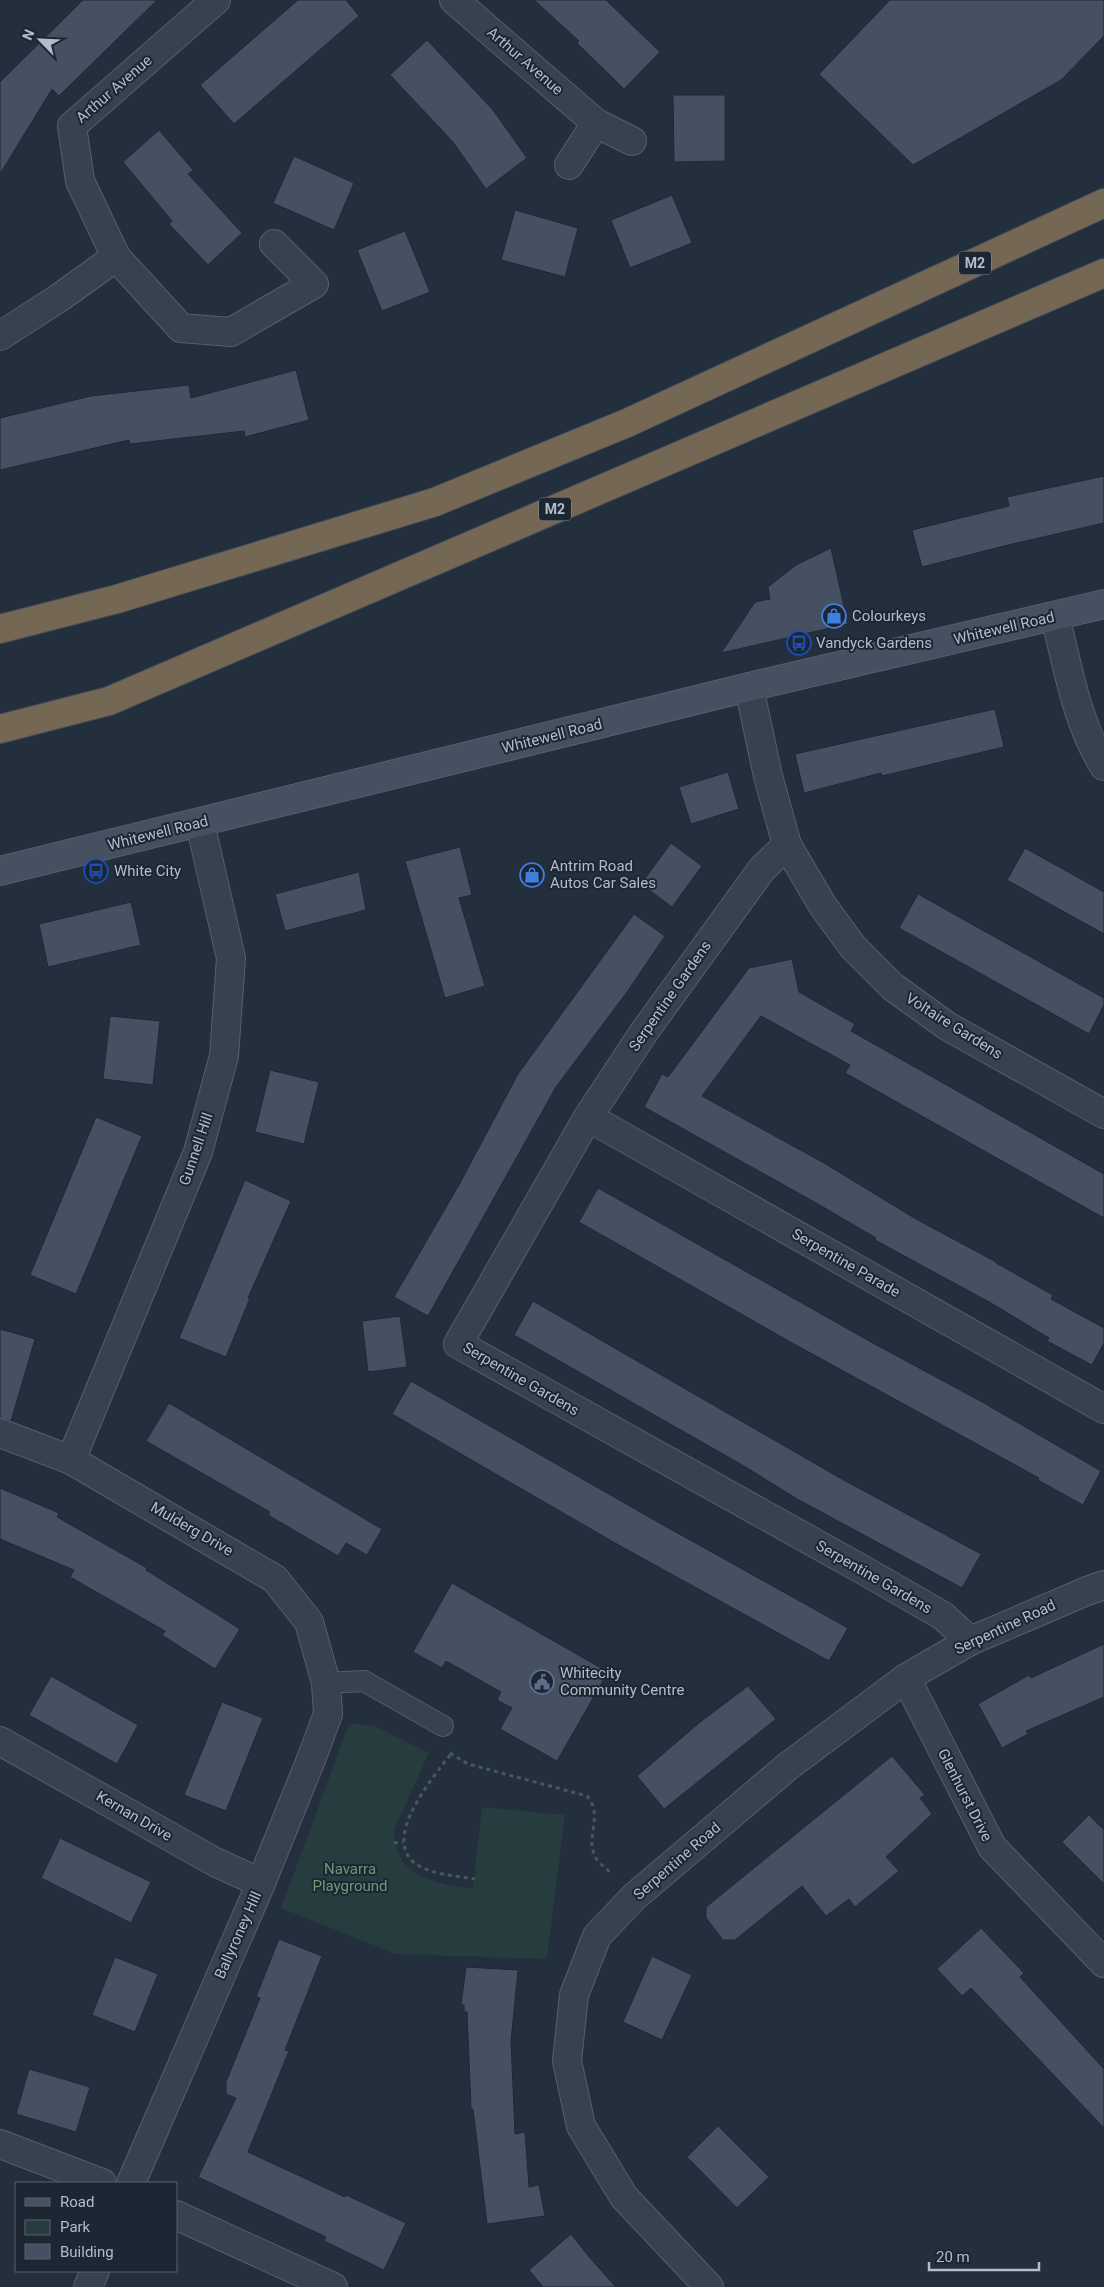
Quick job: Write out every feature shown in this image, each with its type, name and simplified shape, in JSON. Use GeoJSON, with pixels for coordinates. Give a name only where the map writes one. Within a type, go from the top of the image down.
{"type":"FeatureCollection","features":[{"type":"Feature","properties":{"kind":"highway","name":"M2"},"geometry":{"type":"LineString","coordinates":[[0,629],[117,599],[435,502],[627,423],[1104,203]]}},
{"type":"Feature","properties":{"kind":"highway","name":"M2"},"geometry":{"type":"LineString","coordinates":[[0,729],[109,701],[1104,272]]}},
{"type":"Feature","properties":{"kind":"street","name":"Arthur Avenue"},"geometry":{"type":"LineString","coordinates":[[216,0],[72,126],[80,181],[116,256],[181,328],[231,332],[314,284],[274,244]]}},
{"type":"Feature","properties":{"kind":"street","name":"Arthur Avenue"},"geometry":{"type":"LineString","coordinates":[[454,0],[596,123],[632,141]]}},
{"type":"Feature","properties":{"kind":"street"},"geometry":{"type":"LineString","coordinates":[[569,165],[596,123]]}},
{"type":"Feature","properties":{"kind":"street"},"geometry":{"type":"LineString","coordinates":[[0,336],[58,298],[116,256]]}},
{"type":"Feature","properties":{"kind":"street","name":"Whitewell Road"},"geometry":{"type":"LineString","coordinates":[[0,871],[749,687],[1104,604]]}},
{"type":"Feature","properties":{"kind":"street"},"geometry":{"type":"LineString","coordinates":[[1055,616],[1077,704],[1093,748],[1104,766]]}},
{"type":"Feature","properties":{"kind":"street","name":"Voltaire Gardens"},"geometry":{"type":"LineString","coordinates":[[749,687],[768,776],[787,845],[823,906],[853,947],[894,987],[947,1026],[1104,1114]]}},
{"type":"Feature","properties":{"kind":"street","name":"Gunnell Hill"},"geometry":{"type":"LineString","coordinates":[[72,1460],[198,1152],[224,1056],[231,958],[200,823]]}},
{"type":"Feature","properties":{"kind":"street","name":"Serpentine Gardens"},"geometry":{"type":"LineString","coordinates":[[787,845],[762,869],[644,1032],[588,1117],[458,1344],[865,1571],[942,1616],[970,1641]]}},
{"type":"Feature","properties":{"kind":"street","name":"Serpentine Parade"},"geometry":{"type":"LineString","coordinates":[[588,1117],[1104,1409]]}},
{"type":"Feature","properties":{"kind":"street","name":"Mulderg Drive"},"geometry":{"type":"LineString","coordinates":[[0,1433],[72,1460],[275,1578],[310,1622],[326,1683]]}},
{"type":"Feature","properties":{"kind":"street","name":"Serpentine Road"},"geometry":{"type":"LineString","coordinates":[[709,2287],[624,2197],[581,2126],[567,2061],[574,1995],[597,1936],[634,1897],[787,1767],[906,1678],[970,1641],[1087,1590],[1104,1585]]}},
{"type":"Feature","properties":{"kind":"street","name":"Glenhurst Drive"},"geometry":{"type":"LineString","coordinates":[[906,1678],[992,1847],[1104,1963]]}},
{"type":"Feature","properties":{"kind":"street","name":"Ballyroney Hill"},"geometry":{"type":"LineString","coordinates":[[130,2182],[261,1883],[312,1757],[328,1714],[326,1683]]}},
{"type":"Feature","properties":{"kind":"street","name":"Kernan Drive"},"geometry":{"type":"LineString","coordinates":[[3,1749],[215,1862],[261,1883]]}},
{"type":"Feature","properties":{"kind":"street"},"geometry":{"type":"LineString","coordinates":[[0,2144],[99,2182]]}},
{"type":"Feature","properties":{"kind":"street"},"geometry":{"type":"LineString","coordinates":[[178,2216],[333,2287]]}},
{"type":"Feature","properties":{"kind":"street"},"geometry":{"type":"LineString","coordinates":[[88,2287],[95,2272]]}},
{"type":"Feature","properties":{"kind":"lane"},"geometry":{"type":"LineString","coordinates":[[326,1683],[364,1682],[443,1726]]}},
{"type":"Feature","properties":{"kind":"path"},"geometry":{"type":"LineString","coordinates":[[443,1726],[450,1755],[468,1764],[587,1796],[594,1804],[595,1815],[592,1843],[595,1857],[634,1897]]}},
{"type":"Feature","properties":{"kind":"path"},"geometry":{"type":"LineString","coordinates":[[450,1755],[420,1794],[404,1831],[403,1842],[407,1853],[420,1867],[440,1873],[474,1879]]}},
{"type":"Feature","properties":{"kind":"path"},"geometry":{"type":"LineString","coordinates":[[394,1842],[403,1842]]}},
{"type":"Feature","properties":{"kind":"green space","name":"Navarra Playground"},"geometry":{"type":"Polygon","coordinates":[[[349,1724],[373,1725],[429,1753],[394,1830],[396,1846],[401,1858],[409,1868],[419,1875],[445,1884],[473,1889],[482,1807],[565,1815],[547,1959],[396,1954],[281,1908],[349,1724]]]}},
{"type":"Feature","properties":{"kind":"building"},"geometry":{"type":"Polygon","coordinates":[[[83,0],[157,0],[59,96],[52,89],[0,174],[0,82],[83,0]]]}},
{"type":"Feature","properties":{"kind":"building"},"geometry":{"type":"Polygon","coordinates":[[[298,0],[346,0],[359,16],[234,124],[200,85],[298,0]]]}},
{"type":"Feature","properties":{"kind":"building"},"geometry":{"type":"Polygon","coordinates":[[[534,0],[606,0],[660,52],[624,89],[577,43],[579,41],[534,0]]]}},
{"type":"Feature","properties":{"kind":"building"},"geometry":{"type":"Polygon","coordinates":[[[890,0],[1104,0],[1104,36],[1061,80],[913,165],[819,74],[890,0]]]}},
{"type":"Feature","properties":{"kind":"building"},"geometry":{"type":"Polygon","coordinates":[[[427,40],[493,110],[527,158],[486,189],[453,142],[390,75],[427,40]]]}},
{"type":"Feature","properties":{"kind":"building"},"geometry":{"type":"Polygon","coordinates":[[[673,95],[725,95],[725,161],[674,162],[673,95]]]}},
{"type":"Feature","properties":{"kind":"building"},"geometry":{"type":"Polygon","coordinates":[[[159,130],[193,170],[188,174],[242,233],[208,265],[169,224],[172,221],[123,162],[159,130]]]}},
{"type":"Feature","properties":{"kind":"building"},"geometry":{"type":"Polygon","coordinates":[[[294,156],[354,183],[334,230],[273,203],[294,156]]]}},
{"type":"Feature","properties":{"kind":"building"},"geometry":{"type":"Polygon","coordinates":[[[672,195],[692,243],[630,268],[611,220],[672,195]]]}},
{"type":"Feature","properties":{"kind":"building"},"geometry":{"type":"Polygon","coordinates":[[[515,210],[578,228],[565,277],[501,260],[515,210]]]}},
{"type":"Feature","properties":{"kind":"building"},"geometry":{"type":"Polygon","coordinates":[[[405,231],[430,292],[382,311],[357,250],[405,231]]]}},
{"type":"Feature","properties":{"kind":"building"},"geometry":{"type":"Polygon","coordinates":[[[296,370],[309,420],[245,437],[244,431],[130,444],[129,440],[0,470],[0,418],[91,396],[189,385],[191,398],[296,370]]]}},
{"type":"Feature","properties":{"kind":"building"},"geometry":{"type":"Polygon","coordinates":[[[1104,476],[1104,523],[922,567],[912,530],[1009,506],[1007,497],[1104,476]]]}},
{"type":"Feature","properties":{"kind":"building"},"geometry":{"type":"Polygon","coordinates":[[[831,548],[848,624],[721,653],[755,602],[770,599],[768,587],[796,565],[831,548]]]}},
{"type":"Feature","properties":{"kind":"building"},"geometry":{"type":"Polygon","coordinates":[[[995,709],[1004,747],[882,776],[881,773],[804,793],[795,754],[995,709]]]}},
{"type":"Feature","properties":{"kind":"building"},"geometry":{"type":"Polygon","coordinates":[[[728,772],[739,809],[691,824],[679,787],[728,772]]]}},
{"type":"Feature","properties":{"kind":"building"},"geometry":{"type":"Polygon","coordinates":[[[671,843],[702,866],[672,907],[641,884],[671,843]]]}},
{"type":"Feature","properties":{"kind":"building"},"geometry":{"type":"Polygon","coordinates":[[[460,847],[472,895],[459,898],[485,986],[445,998],[405,861],[460,847]]]}},
{"type":"Feature","properties":{"kind":"building"},"geometry":{"type":"Polygon","coordinates":[[[1025,848],[1104,892],[1104,934],[1007,880],[1025,848]]]}},
{"type":"Feature","properties":{"kind":"building"},"geometry":{"type":"Polygon","coordinates":[[[359,872],[366,910],[285,931],[275,894],[359,872]]]}},
{"type":"Feature","properties":{"kind":"building"},"geometry":{"type":"Polygon","coordinates":[[[918,894],[1104,998],[1104,1005],[1089,1034],[899,928],[918,894]]]}},
{"type":"Feature","properties":{"kind":"building"},"geometry":{"type":"Polygon","coordinates":[[[131,902],[141,945],[48,967],[39,924],[131,902]]]}},
{"type":"Feature","properties":{"kind":"building"},"geometry":{"type":"Polygon","coordinates":[[[634,914],[665,936],[627,992],[556,1087],[428,1316],[394,1297],[460,1183],[518,1074],[634,914]]]}},
{"type":"Feature","properties":{"kind":"building"},"geometry":{"type":"Polygon","coordinates":[[[792,959],[799,992],[855,1024],[851,1031],[1104,1174],[1104,1218],[845,1073],[850,1065],[761,1016],[702,1096],[824,1163],[916,1219],[996,1262],[1053,1295],[1051,1299],[1104,1328],[1104,1343],[1092,1365],[1047,1341],[1049,1338],[991,1303],[875,1240],[876,1238],[818,1204],[644,1107],[662,1074],[668,1077],[749,968],[792,959]]]}},
{"type":"Feature","properties":{"kind":"building"},"geometry":{"type":"Polygon","coordinates":[[[110,1016],[160,1021],[153,1085],[103,1079],[110,1016]]]}},
{"type":"Feature","properties":{"kind":"building"},"geometry":{"type":"Polygon","coordinates":[[[270,1070],[319,1082],[304,1144],[255,1132],[270,1070]]]}},
{"type":"Feature","properties":{"kind":"building"},"geometry":{"type":"Polygon","coordinates":[[[96,1117],[142,1136],[76,1294],[30,1275],[96,1117]]]}},
{"type":"Feature","properties":{"kind":"building"},"geometry":{"type":"Polygon","coordinates":[[[245,1180],[291,1201],[248,1298],[250,1298],[226,1357],[179,1338],[245,1180]]]}},
{"type":"Feature","properties":{"kind":"building"},"geometry":{"type":"Polygon","coordinates":[[[598,1188],[871,1342],[984,1403],[1101,1471],[1083,1505],[1038,1480],[1039,1478],[794,1344],[579,1222],[598,1188]]]}},
{"type":"Feature","properties":{"kind":"building"},"geometry":{"type":"Polygon","coordinates":[[[533,1301],[840,1478],[981,1554],[962,1588],[799,1500],[744,1466],[514,1335],[533,1301]]]}},
{"type":"Feature","properties":{"kind":"building"},"geometry":{"type":"Polygon","coordinates":[[[400,1316],[407,1367],[368,1372],[362,1321],[400,1316]]]}},
{"type":"Feature","properties":{"kind":"building"},"geometry":{"type":"Polygon","coordinates":[[[0,1329],[35,1339],[11,1421],[0,1418],[0,1329]]]}},
{"type":"Feature","properties":{"kind":"building"},"geometry":{"type":"Polygon","coordinates":[[[411,1381],[848,1628],[829,1661],[615,1543],[392,1414],[411,1381]]]}},
{"type":"Feature","properties":{"kind":"building"},"geometry":{"type":"Polygon","coordinates":[[[169,1403],[382,1529],[367,1555],[346,1543],[338,1556],[268,1515],[270,1512],[146,1441],[169,1403]]]}},
{"type":"Feature","properties":{"kind":"building"},"geometry":{"type":"Polygon","coordinates":[[[0,1488],[59,1513],[57,1517],[147,1568],[146,1570],[240,1629],[215,1669],[162,1635],[165,1631],[70,1577],[74,1570],[0,1539],[0,1488]]]}},
{"type":"Feature","properties":{"kind":"building","name":"Whitecity Community Centre"},"geometry":{"type":"Polygon","coordinates":[[[452,1583],[608,1672],[557,1761],[500,1729],[512,1708],[497,1700],[501,1692],[446,1661],[442,1668],[413,1652],[452,1583]]]}},
{"type":"Feature","properties":{"kind":"building"},"geometry":{"type":"Polygon","coordinates":[[[1104,1644],[1104,1697],[1026,1731],[1028,1734],[1002,1748],[978,1704],[1029,1675],[1031,1678],[1104,1644]]]}},
{"type":"Feature","properties":{"kind":"building"},"geometry":{"type":"Polygon","coordinates":[[[51,1676],[138,1725],[117,1764],[29,1715],[51,1676]]]}},
{"type":"Feature","properties":{"kind":"building"},"geometry":{"type":"Polygon","coordinates":[[[748,1686],[776,1719],[664,1809],[637,1776],[699,1723],[748,1686]]]}},
{"type":"Feature","properties":{"kind":"building"},"geometry":{"type":"Polygon","coordinates":[[[222,1702],[263,1718],[226,1811],[184,1795],[222,1702]]]}},
{"type":"Feature","properties":{"kind":"building"},"geometry":{"type":"Polygon","coordinates":[[[892,1756],[925,1795],[920,1798],[932,1814],[886,1857],[899,1871],[855,1907],[849,1899],[826,1916],[802,1886],[735,1940],[723,1940],[706,1918],[706,1907],[892,1756]]]}},
{"type":"Feature","properties":{"kind":"building"},"geometry":{"type":"Polygon","coordinates":[[[1089,1815],[1104,1830],[1104,1884],[1062,1842],[1089,1815]]]}},
{"type":"Feature","properties":{"kind":"building"},"geometry":{"type":"Polygon","coordinates":[[[60,1838],[151,1882],[131,1923],[41,1878],[60,1838]]]}},
{"type":"Feature","properties":{"kind":"building"},"geometry":{"type":"Polygon","coordinates":[[[981,1928],[1024,1973],[1020,1977],[1104,2069],[1104,2128],[971,1988],[962,1996],[937,1969],[981,1928]]]}},
{"type":"Feature","properties":{"kind":"building"},"geometry":{"type":"Polygon","coordinates":[[[279,1939],[322,1956],[285,2050],[289,2051],[248,2152],[406,2223],[384,2270],[324,2241],[326,2237],[198,2177],[236,2098],[226,2094],[226,2082],[260,1998],[256,1997],[279,1939]]]}},
{"type":"Feature","properties":{"kind":"building"},"geometry":{"type":"Polygon","coordinates":[[[652,1956],[692,1975],[662,2040],[623,2022],[652,1956]]]}},
{"type":"Feature","properties":{"kind":"building"},"geometry":{"type":"Polygon","coordinates":[[[115,1957],[158,1974],[135,2032],[92,2015],[115,1957]]]}},
{"type":"Feature","properties":{"kind":"building"},"geometry":{"type":"Polygon","coordinates":[[[466,1967],[518,1970],[511,2041],[515,2134],[525,2132],[529,2187],[539,2185],[545,2216],[487,2224],[473,2109],[471,2109],[467,2012],[464,2012],[464,2005],[461,2005],[466,1967]]]}},
{"type":"Feature","properties":{"kind":"building"},"geometry":{"type":"Polygon","coordinates":[[[29,2069],[90,2087],[76,2132],[16,2114],[29,2069]]]}},
{"type":"Feature","properties":{"kind":"building"},"geometry":{"type":"Polygon","coordinates":[[[718,2126],[769,2177],[737,2208],[687,2157],[718,2126]]]}},
{"type":"Feature","properties":{"kind":"building"},"geometry":{"type":"Polygon","coordinates":[[[571,2234],[616,2287],[543,2287],[529,2270],[571,2234]]]}},
{"type":"Feature","properties":{"kind":"place","name":"Colourkeys"},"geometry":{"type":"Point","coordinates":[834,616]}},
{"type":"Feature","properties":{"kind":"place","name":"Vandyck Gardens"},"geometry":{"type":"Point","coordinates":[799,643]}},
{"type":"Feature","properties":{"kind":"place","name":"White City"},"geometry":{"type":"Point","coordinates":[96,871]}},
{"type":"Feature","properties":{"kind":"place","name":"Antrim Road Autos Car Sales"},"geometry":{"type":"Point","coordinates":[532,875]}},
{"type":"Feature","properties":{"kind":"place","name":"Whitecity Community Centre"},"geometry":{"type":"Point","coordinates":[542,1682]}}]}
